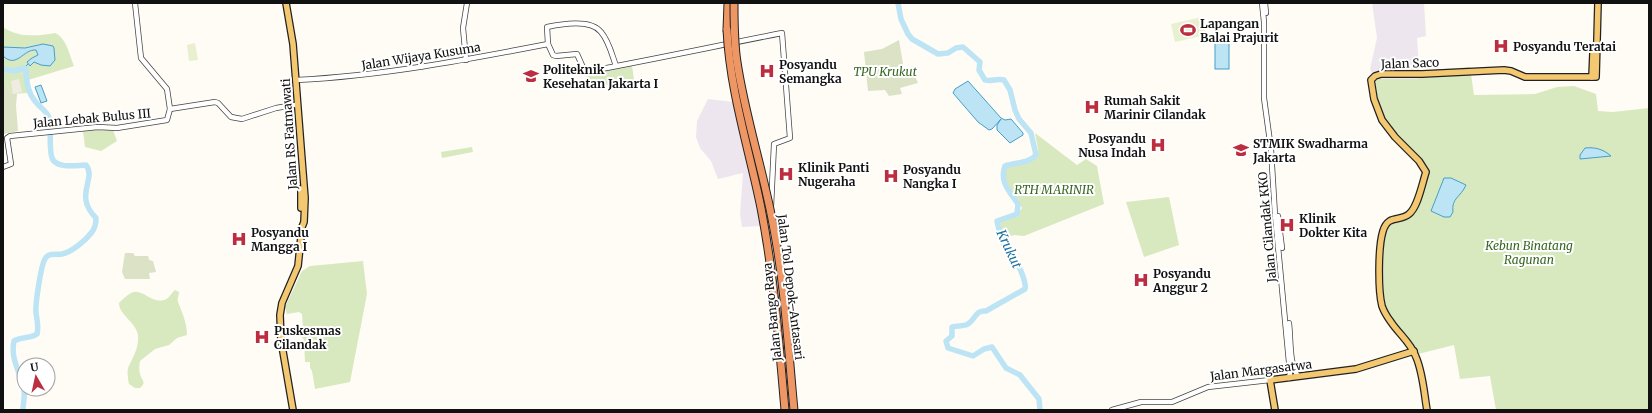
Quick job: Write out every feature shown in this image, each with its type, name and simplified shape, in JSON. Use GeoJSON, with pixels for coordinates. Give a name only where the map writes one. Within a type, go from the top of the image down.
{"type":"FeatureCollection","features":[{"type":"Feature","properties":{"kind":"highway","name":"Jalan Tol Depok–Antasari"},"geometry":{"type":"LineString","coordinates":[[730,4],[727,30],[733,86],[760,206],[773,279],[789,396],[793,410]]}},
{"type":"Feature","properties":{"kind":"highway","name":"Jalan Tol Depok–Antasari"},"geometry":{"type":"LineString","coordinates":[[730,4],[737,61],[744,101],[773,225],[780,271],[789,396],[786,410]]}},
{"type":"Feature","properties":{"kind":"main road","name":"Jalan RS Fatmawati"},"geometry":{"type":"LineString","coordinates":[[286,3],[291,39],[302,227],[300,259],[284,299],[280,315],[281,340],[294,410]]}},
{"type":"Feature","properties":{"kind":"main road"},"geometry":{"type":"LineString","coordinates":[[1594,3],[1594,77]]}},
{"type":"Feature","properties":{"kind":"main road"},"geometry":{"type":"LineString","coordinates":[[1594,77],[1598,3]]}},
{"type":"Feature","properties":{"kind":"main road","name":"Jalan RS Fatmawati"},"geometry":{"type":"LineString","coordinates":[[291,39],[293,44],[305,196],[304,222],[302,227]]}},
{"type":"Feature","properties":{"kind":"main road","name":"Jalan Saco"},"geometry":{"type":"LineString","coordinates":[[1427,410],[1419,364],[1414,351],[1391,322],[1383,307],[1380,294],[1380,252],[1382,232],[1390,221],[1405,217],[1411,212],[1415,206],[1426,172],[1419,161],[1395,137],[1382,120],[1374,99],[1371,85],[1372,80],[1375,76],[1382,74],[1422,74],[1504,70],[1512,70],[1525,77],[1594,77]]}},
{"type":"Feature","properties":{"kind":"main road","name":"Jalan Margasatwa"},"geometry":{"type":"LineString","coordinates":[[1270,380],[1356,369],[1414,351]]}},
{"type":"Feature","properties":{"kind":"main road"},"geometry":{"type":"LineString","coordinates":[[1270,380],[1275,410]]}},
{"type":"Feature","properties":{"kind":"street"},"geometry":{"type":"LineString","coordinates":[[135,3],[141,58],[166,87],[170,110],[215,102],[218,103],[231,117],[242,119],[276,108],[294,105]]}},
{"type":"Feature","properties":{"kind":"street"},"geometry":{"type":"LineString","coordinates":[[466,60],[463,28],[467,3]]}},
{"type":"Feature","properties":{"kind":"street","name":"Jalan Cilandak KKO"},"geometry":{"type":"LineString","coordinates":[[1262,3],[1264,22],[1264,98],[1271,149],[1275,215],[1290,373],[1289,378]]}},
{"type":"Feature","properties":{"kind":"street","name":"Jalan Cilandak KKO"},"geometry":{"type":"LineString","coordinates":[[1265,3],[1267,40],[1266,94],[1274,154],[1276,197],[1293,364],[1294,371],[1298,376]]}},
{"type":"Feature","properties":{"kind":"street"},"geometry":{"type":"LineString","coordinates":[[616,66],[602,32],[597,28],[566,23],[547,27],[548,44],[554,56],[577,54],[585,72],[732,44]]}},
{"type":"Feature","properties":{"kind":"street","name":"Jalan Bango Raya"},"geometry":{"type":"LineString","coordinates":[[765,218],[768,213],[771,207],[774,144],[790,138],[782,33],[732,44],[738,100],[763,199],[768,213],[779,278],[789,396]]}},
{"type":"Feature","properties":{"kind":"street","name":"Jalan Wijaya Kusuma"},"geometry":{"type":"LineString","coordinates":[[296,80],[345,78],[466,60],[548,44]]}},
{"type":"Feature","properties":{"kind":"street","name":"Jalan Lebak Bulus III"},"geometry":{"type":"LineString","coordinates":[[3,167],[11,164],[7,137],[98,126],[117,128],[164,121],[168,118],[170,110]]}},
{"type":"Feature","properties":{"kind":"street"},"geometry":{"type":"LineString","coordinates":[[763,199],[770,200],[772,198]]}},
{"type":"Feature","properties":{"kind":"street","name":"Jalan Bango Raya"},"geometry":{"type":"LineString","coordinates":[[763,199],[776,285],[789,396]]}},
{"type":"Feature","properties":{"kind":"street","name":"Jalan Margasatwa"},"geometry":{"type":"LineString","coordinates":[[1112,410],[1141,402],[1172,402],[1208,387],[1270,380]]}},
{"type":"Feature","properties":{"kind":"shaded area"},"geometry":{"type":"Polygon","coordinates":[[[1372,3],[1424,3],[1426,36],[1417,38],[1420,79],[1375,79],[1370,69],[1377,38],[1372,3]]]}},
{"type":"Feature","properties":{"kind":"shaded area"},"geometry":{"type":"Polygon","coordinates":[[[19,79],[22,92],[13,94],[11,81],[19,79]]]}},
{"type":"Feature","properties":{"kind":"shaded area"},"geometry":{"type":"Polygon","coordinates":[[[708,99],[734,102],[762,226],[742,227],[740,214],[743,173],[718,179],[711,161],[700,148],[696,137],[697,121],[708,99]]]}},
{"type":"Feature","properties":{"kind":"green space","name":"Lapangan Balai Prajurit"},"geometry":{"type":"Polygon","coordinates":[[[1202,17],[1206,35],[1175,42],[1171,24],[1202,17]]]}},
{"type":"Feature","properties":{"kind":"green space"},"geometry":{"type":"Polygon","coordinates":[[[3,27],[9,31],[21,35],[55,33],[59,35],[65,43],[74,66],[25,81],[28,93],[13,94],[5,85],[3,85],[3,27]]]}},
{"type":"Feature","properties":{"kind":"green space","name":"TPU Krukut"},"geometry":{"type":"Polygon","coordinates":[[[899,40],[905,76],[914,74],[918,83],[900,88],[902,94],[889,96],[885,90],[868,91],[864,52],[882,49],[899,40]]]}},
{"type":"Feature","properties":{"kind":"green space"},"geometry":{"type":"Polygon","coordinates":[[[195,43],[198,60],[189,61],[187,45],[195,43]]]}},
{"type":"Feature","properties":{"kind":"green space"},"geometry":{"type":"Polygon","coordinates":[[[632,65],[634,80],[590,88],[587,74],[632,65]]]}},
{"type":"Feature","properties":{"kind":"green space","name":"Kebun Binatang Ragunan"},"geometry":{"type":"Polygon","coordinates":[[[1470,67],[1474,95],[1535,94],[1557,87],[1574,86],[1596,94],[1598,111],[1613,112],[1649,108],[1649,410],[1496,410],[1490,376],[1460,379],[1454,345],[1418,354],[1400,333],[1393,321],[1387,309],[1384,292],[1383,254],[1386,233],[1388,227],[1392,223],[1410,218],[1419,203],[1429,174],[1418,158],[1387,124],[1378,102],[1375,79],[1419,79],[1419,71],[1470,67]]]}},
{"type":"Feature","properties":{"kind":"green space"},"geometry":{"type":"Polygon","coordinates":[[[3,85],[5,85],[13,94],[17,94],[16,106],[18,131],[3,134],[3,85]]]}},
{"type":"Feature","properties":{"kind":"green space"},"geometry":{"type":"Polygon","coordinates":[[[102,128],[113,130],[117,141],[101,151],[85,147],[83,131],[102,128]]]}},
{"type":"Feature","properties":{"kind":"green space","name":"RTH MARINIR"},"geometry":{"type":"Polygon","coordinates":[[[1035,133],[1077,165],[1086,159],[1097,166],[1104,204],[1024,236],[1014,235],[1003,240],[1000,222],[1017,215],[1022,208],[1008,188],[1003,165],[1034,159],[1038,150],[1035,133]]]}},
{"type":"Feature","properties":{"kind":"green space"},"geometry":{"type":"Polygon","coordinates":[[[472,147],[473,152],[442,158],[441,152],[472,147]]]}},
{"type":"Feature","properties":{"kind":"green space"},"geometry":{"type":"Polygon","coordinates":[[[1169,197],[1179,245],[1144,257],[1126,202],[1169,197]]]}},
{"type":"Feature","properties":{"kind":"green space"},"geometry":{"type":"Polygon","coordinates":[[[125,253],[133,253],[135,256],[148,256],[149,260],[153,261],[156,272],[149,273],[150,279],[125,279],[122,272],[125,253]]]}},
{"type":"Feature","properties":{"kind":"green space"},"geometry":{"type":"Polygon","coordinates":[[[363,261],[367,294],[350,382],[315,389],[310,362],[305,362],[304,340],[300,334],[300,329],[303,329],[302,314],[299,312],[287,314],[285,307],[302,271],[310,266],[363,261]]]}},
{"type":"Feature","properties":{"kind":"green space"},"geometry":{"type":"Polygon","coordinates":[[[175,290],[179,292],[178,301],[185,322],[187,335],[177,338],[169,345],[155,349],[140,361],[140,372],[144,383],[140,388],[135,388],[129,384],[128,368],[137,348],[138,335],[137,330],[122,311],[119,303],[128,295],[135,292],[139,292],[155,300],[164,300],[175,290]]]}},
{"type":"Feature","properties":{"kind":"water"},"geometry":{"type":"Polygon","coordinates":[[[1215,43],[1229,43],[1229,69],[1215,69],[1215,43]]]}},
{"type":"Feature","properties":{"kind":"water"},"geometry":{"type":"Polygon","coordinates":[[[43,44],[53,46],[54,48],[55,60],[50,66],[41,65],[34,62],[30,66],[27,62],[38,55],[36,50],[27,52],[16,60],[8,59],[3,56],[3,47],[25,48],[43,44]]]}},
{"type":"Feature","properties":{"kind":"water"},"geometry":{"type":"Polygon","coordinates":[[[968,81],[1001,118],[1005,120],[1011,119],[1023,135],[1010,143],[997,130],[997,125],[1001,119],[992,129],[989,130],[978,122],[953,93],[955,89],[968,81]]]}},
{"type":"Feature","properties":{"kind":"water"},"geometry":{"type":"Polygon","coordinates":[[[41,85],[47,101],[41,103],[35,87],[41,85]]]}},
{"type":"Feature","properties":{"kind":"water"},"geometry":{"type":"Polygon","coordinates":[[[1585,148],[1599,149],[1611,156],[1580,159],[1580,155],[1585,148]]]}},
{"type":"Feature","properties":{"kind":"water"},"geometry":{"type":"Polygon","coordinates":[[[1444,178],[1451,178],[1466,185],[1453,204],[1453,212],[1450,217],[1444,217],[1431,211],[1444,178]]]}},
{"type":"Feature","properties":{"kind":"waterway","name":"Krukut"},"geometry":{"type":"LineString","coordinates":[[898,3],[901,19],[912,39],[938,54],[948,53],[956,48],[963,47],[980,62],[979,70],[985,80],[1004,80],[1010,90],[1019,119],[1031,133],[1036,155],[1029,160],[1005,166],[1003,177],[1006,186],[1018,204],[1017,214],[997,221],[1003,244],[1014,258],[1021,272],[1025,282],[1025,289],[986,311],[978,313],[968,324],[952,327],[952,336],[946,341],[948,348],[973,356],[984,349],[992,347],[1006,368],[1020,375],[1039,399],[1040,410]]}},
{"type":"Feature","properties":{"kind":"waterway"},"geometry":{"type":"LineString","coordinates":[[24,68],[28,64]]}},
{"type":"Feature","properties":{"kind":"waterway"},"geometry":{"type":"LineString","coordinates":[[3,69],[14,71],[24,68],[26,69],[29,90],[33,98],[47,113],[49,118],[51,152],[53,160],[64,166],[86,165],[89,170],[86,188],[86,202],[89,210],[96,218],[93,230],[83,242],[66,253],[48,255],[43,263],[36,302],[38,326],[37,334],[14,341],[13,348],[13,354],[23,384],[23,410]]}},
{"type":"Feature","properties":{"kind":"place","name":"Lapangan Balai Prajurit"},"geometry":{"type":"Point","coordinates":[1188,30]}},
{"type":"Feature","properties":{"kind":"place","name":"Posyandu Teratai"},"geometry":{"type":"Point","coordinates":[1501,46]}},
{"type":"Feature","properties":{"kind":"place","name":"Posyandu Semangka"},"geometry":{"type":"Point","coordinates":[767,71]}},
{"type":"Feature","properties":{"kind":"place","name":"Politeknik Kesehatan Jakarta I"},"geometry":{"type":"Point","coordinates":[531,76]}},
{"type":"Feature","properties":{"kind":"place","name":"Rumah Sakit Marinir Cilandak"},"geometry":{"type":"Point","coordinates":[1092,107]}},
{"type":"Feature","properties":{"kind":"place","name":"Posyandu Nusa Indah"},"geometry":{"type":"Point","coordinates":[1158,145]}},
{"type":"Feature","properties":{"kind":"place","name":"STMIK Swadharma Jakarta"},"geometry":{"type":"Point","coordinates":[1241,150]}},
{"type":"Feature","properties":{"kind":"place","name":"Klinik Panti Nugeraha"},"geometry":{"type":"Point","coordinates":[786,174]}},
{"type":"Feature","properties":{"kind":"place","name":"Posyandu Nangka I"},"geometry":{"type":"Point","coordinates":[891,176]}},
{"type":"Feature","properties":{"kind":"place","name":"Klinik Dokter Kita"},"geometry":{"type":"Point","coordinates":[1287,225]}},
{"type":"Feature","properties":{"kind":"place","name":"Posyandu Mangga I"},"geometry":{"type":"Point","coordinates":[239,239]}},
{"type":"Feature","properties":{"kind":"place","name":"Posyandu Anggur 2"},"geometry":{"type":"Point","coordinates":[1141,280]}},
{"type":"Feature","properties":{"kind":"place","name":"Puskesmas Cilandak"},"geometry":{"type":"Point","coordinates":[262,337]}}]}
